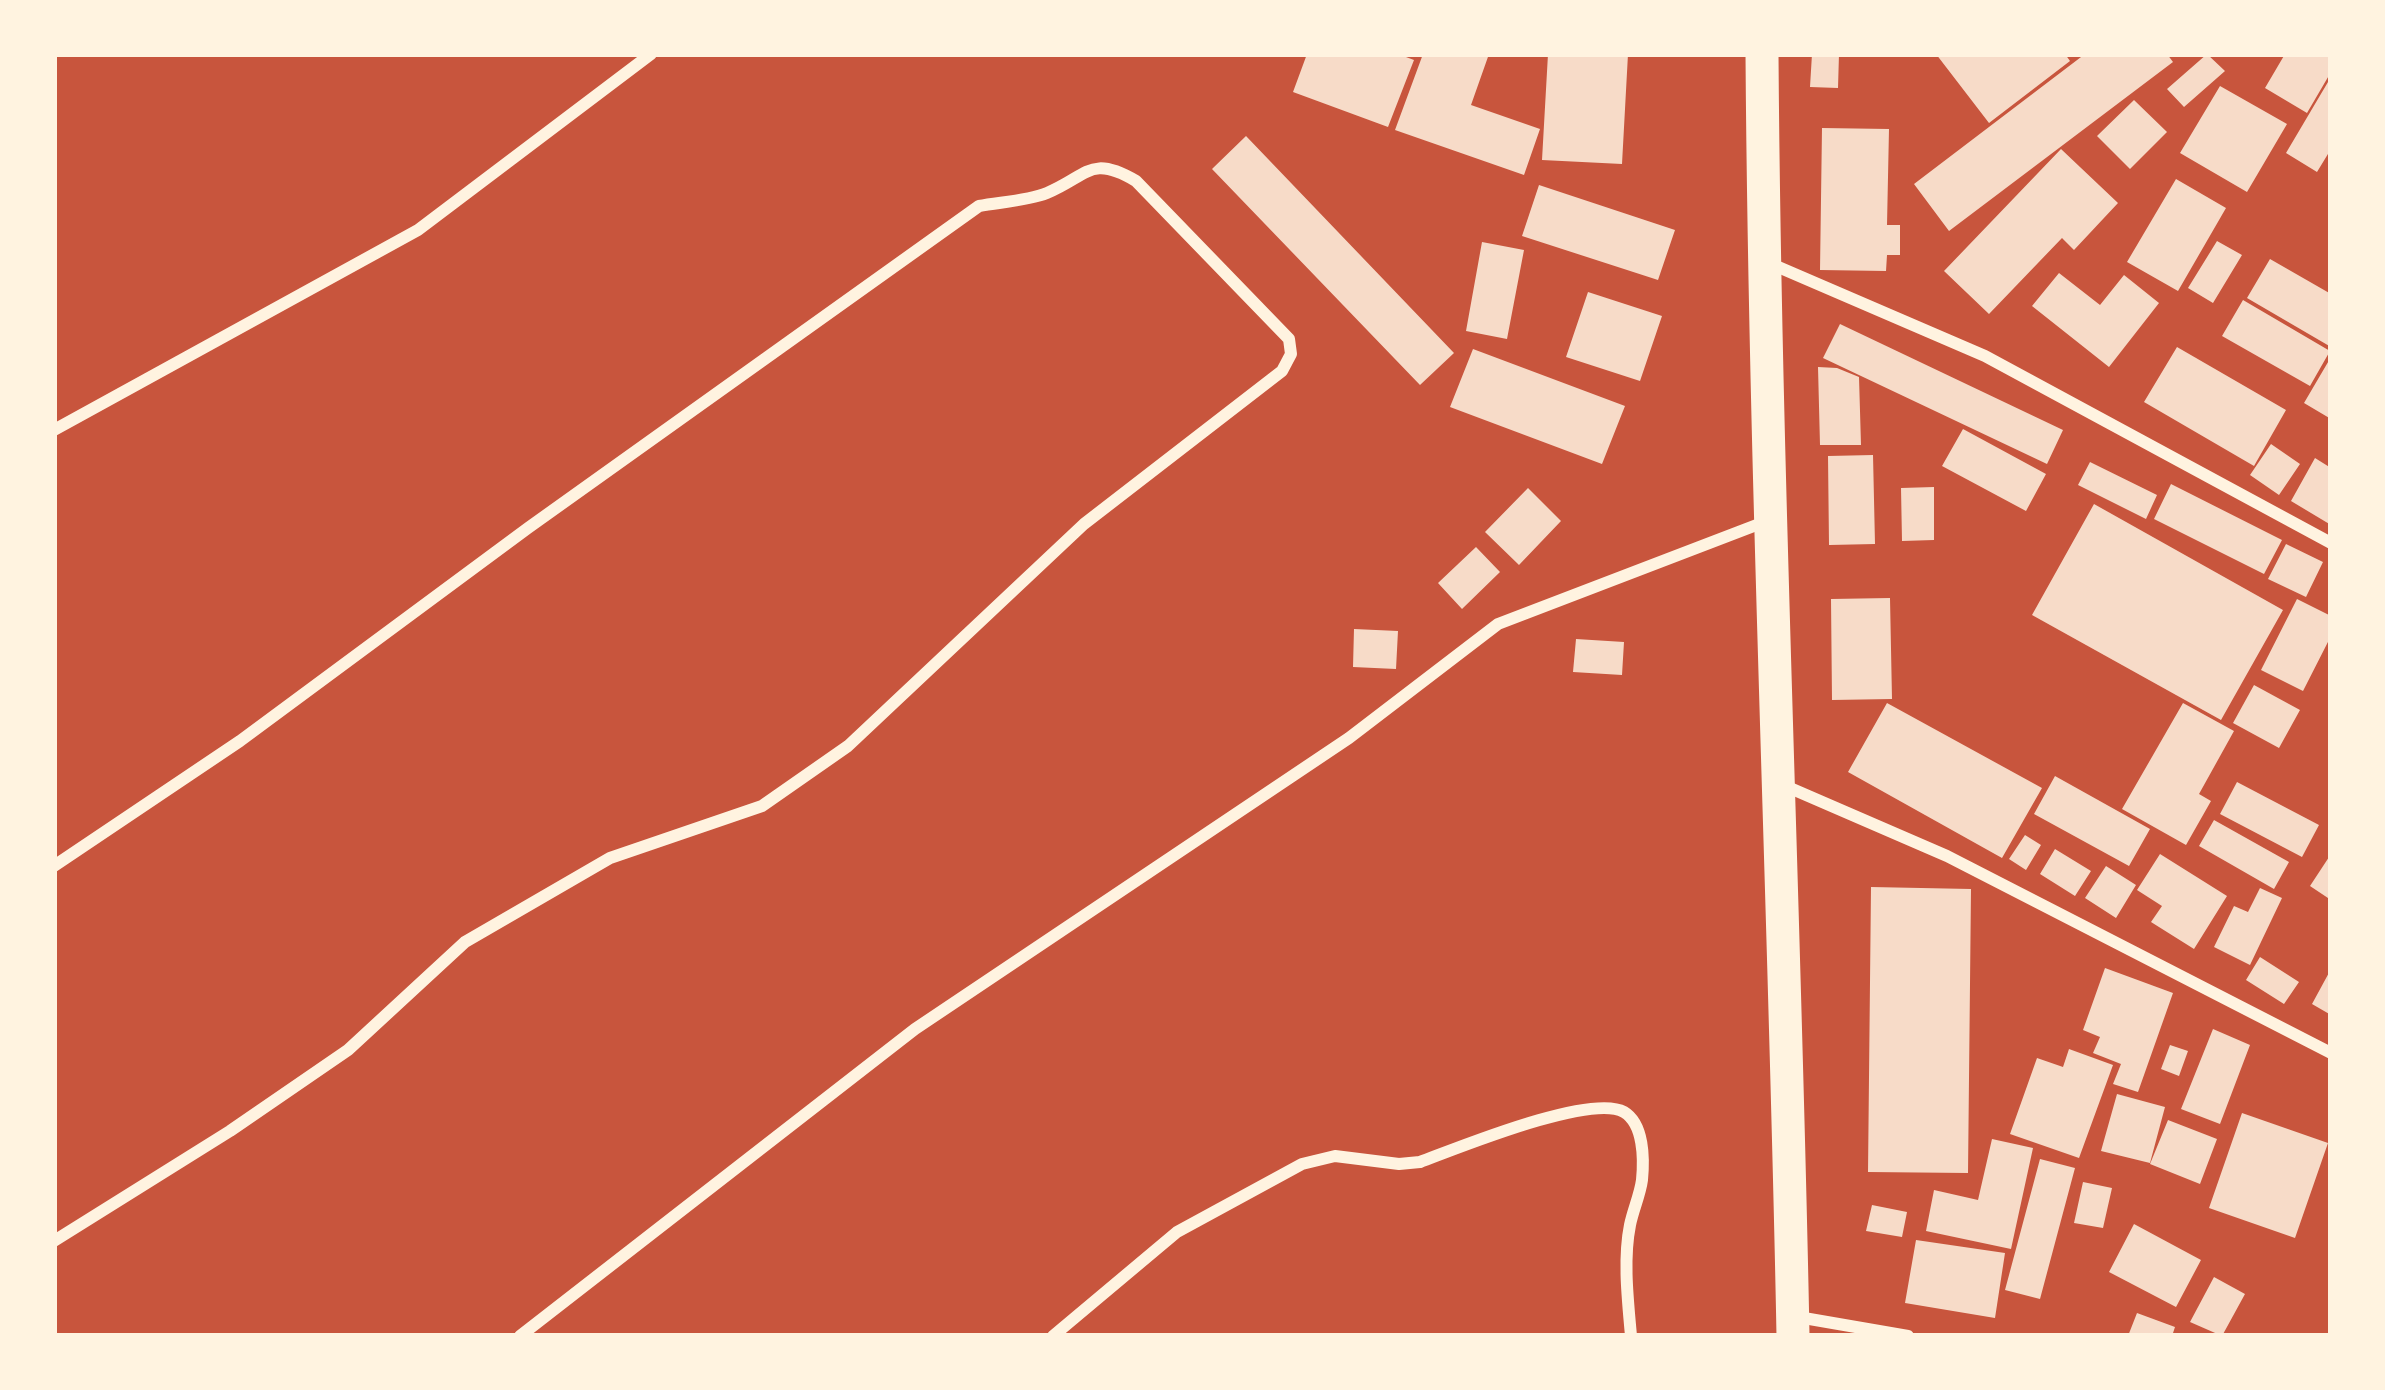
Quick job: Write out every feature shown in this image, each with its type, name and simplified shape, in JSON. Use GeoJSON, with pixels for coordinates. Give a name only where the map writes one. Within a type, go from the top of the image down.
{"type":"FeatureCollection","features":[{"type":"Feature","properties":{"kind":"highway"},"geometry":{"type":"LineString","coordinates":[[1762,54],[1768,520],[1780,784],[1793,1326]]}},
{"type":"Feature","properties":{"kind":"street"},"geometry":{"type":"LineString","coordinates":[[54,430],[418,230],[651,54]]}},
{"type":"Feature","properties":{"kind":"street"},"geometry":{"type":"LineString","coordinates":[[54,866],[240,741],[979,206],[1046,194],[1093,166],[1112,167],[1136,181],[1289,339],[1291,354],[1282,371],[1084,524],[848,746],[762,806],[610,857],[464,942],[349,1050],[54,1241]]}},
{"type":"Feature","properties":{"kind":"street"},"geometry":{"type":"LineString","coordinates":[[1764,260],[1985,356],[2331,544]]}},
{"type":"Feature","properties":{"kind":"street"},"geometry":{"type":"LineString","coordinates":[[520,1336],[915,1028],[1348,738],[1498,624],[1768,520]]}},
{"type":"Feature","properties":{"kind":"street"},"geometry":{"type":"LineString","coordinates":[[1780,784],[1947,856],[2331,1053]]}},
{"type":"Feature","properties":{"kind":"street"},"geometry":{"type":"LineString","coordinates":[[1053,1336],[1177,1232],[1302,1164],[1335,1156],[1420,1162],[1542,1119],[1604,1106],[1625,1113],[1640,1129],[1642,1180],[1629,1228],[1631,1336]]}},
{"type":"Feature","properties":{"kind":"street"},"geometry":{"type":"LineString","coordinates":[[1793,1326],[1909,1336]]}},
{"type":"Feature","properties":{"kind":"building"},"geometry":{"type":"Polygon","coordinates":[[[1307,54],[1398,54],[1414,60],[1388,127],[1293,92],[1307,54]]]}},
{"type":"Feature","properties":{"kind":"building"},"geometry":{"type":"Polygon","coordinates":[[[1423,54],[1489,54],[1471,105],[1540,129],[1524,175],[1395,130],[1423,54]]]}},
{"type":"Feature","properties":{"kind":"building"},"geometry":{"type":"Polygon","coordinates":[[[1548,54],[1628,54],[1622,164],[1542,160],[1548,54]]]}},
{"type":"Feature","properties":{"kind":"building"},"geometry":{"type":"Polygon","coordinates":[[[1812,54],[1839,54],[1838,88],[1810,87],[1812,54]]]}},
{"type":"Feature","properties":{"kind":"building"},"geometry":{"type":"Polygon","coordinates":[[[1936,54],[2065,54],[2070,61],[1989,123],[1936,54]]]}},
{"type":"Feature","properties":{"kind":"building"},"geometry":{"type":"Polygon","coordinates":[[[2085,54],[2167,54],[2173,62],[1949,231],[1914,184],[2085,54]]]}},
{"type":"Feature","properties":{"kind":"building"},"geometry":{"type":"Polygon","coordinates":[[[2207,54],[2225,71],[2184,107],[2167,89],[2207,54]]]}},
{"type":"Feature","properties":{"kind":"building"},"geometry":{"type":"Polygon","coordinates":[[[2285,54],[2331,54],[2331,72],[2307,113],[2265,88],[2285,54]]]}},
{"type":"Feature","properties":{"kind":"building"},"geometry":{"type":"Polygon","coordinates":[[[2328,82],[2331,149],[2317,172],[2286,153],[2328,82]]]}},
{"type":"Feature","properties":{"kind":"building"},"geometry":{"type":"Polygon","coordinates":[[[2220,86],[2287,124],[2247,192],[2180,153],[2220,86]]]}},
{"type":"Feature","properties":{"kind":"building"},"geometry":{"type":"Polygon","coordinates":[[[2134,100],[2167,132],[2130,169],[2097,136],[2134,100]]]}},
{"type":"Feature","properties":{"kind":"building"},"geometry":{"type":"Polygon","coordinates":[[[1822,128],[1889,129],[1887,225],[1900,225],[1900,255],[1887,255],[1886,271],[1820,270],[1822,128]]]}},
{"type":"Feature","properties":{"kind":"building"},"geometry":{"type":"Polygon","coordinates":[[[1246,136],[1454,353],[1420,385],[1212,169],[1246,136]]]}},
{"type":"Feature","properties":{"kind":"building"},"geometry":{"type":"Polygon","coordinates":[[[2061,149],[2118,203],[2074,250],[2062,238],[1989,314],[1944,271],[2061,149]]]}},
{"type":"Feature","properties":{"kind":"building"},"geometry":{"type":"Polygon","coordinates":[[[2176,179],[2226,208],[2178,291],[2127,262],[2176,179]]]}},
{"type":"Feature","properties":{"kind":"building"},"geometry":{"type":"Polygon","coordinates":[[[1539,185],[1675,230],[1658,280],[1522,236],[1539,185]]]}},
{"type":"Feature","properties":{"kind":"building"},"geometry":{"type":"Polygon","coordinates":[[[2217,241],[2242,255],[2213,303],[2188,288],[2217,241]]]}},
{"type":"Feature","properties":{"kind":"building"},"geometry":{"type":"Polygon","coordinates":[[[1482,242],[1524,250],[1507,339],[1466,331],[1482,242]]]}},
{"type":"Feature","properties":{"kind":"building"},"geometry":{"type":"Polygon","coordinates":[[[2270,259],[2331,294],[2331,347],[2247,298],[2270,259]]]}},
{"type":"Feature","properties":{"kind":"building"},"geometry":{"type":"Polygon","coordinates":[[[2059,273],[2100,305],[2124,275],[2159,303],[2109,367],[2032,306],[2059,273]]]}},
{"type":"Feature","properties":{"kind":"building"},"geometry":{"type":"Polygon","coordinates":[[[1588,292],[1662,316],[1640,381],[1566,357],[1588,292]]]}},
{"type":"Feature","properties":{"kind":"building"},"geometry":{"type":"Polygon","coordinates":[[[2243,300],[2330,351],[2310,386],[2222,336],[2243,300]]]}},
{"type":"Feature","properties":{"kind":"building"},"geometry":{"type":"Polygon","coordinates":[[[1840,324],[2063,430],[2047,464],[1823,358],[1840,324]]]}},
{"type":"Feature","properties":{"kind":"building"},"geometry":{"type":"Polygon","coordinates":[[[2177,347],[2286,410],[2254,466],[2144,402],[2177,347]]]}},
{"type":"Feature","properties":{"kind":"building"},"geometry":{"type":"Polygon","coordinates":[[[1473,349],[1625,406],[1602,464],[1450,407],[1473,349]]]}},
{"type":"Feature","properties":{"kind":"building"},"geometry":{"type":"Polygon","coordinates":[[[2331,357],[2331,419],[2304,403],[2331,357]]]}},
{"type":"Feature","properties":{"kind":"building"},"geometry":{"type":"Polygon","coordinates":[[[1818,367],[1859,377],[1861,445],[1820,445],[1818,367]]]}},
{"type":"Feature","properties":{"kind":"building"},"geometry":{"type":"Polygon","coordinates":[[[1963,429],[2046,474],[2026,511],[1942,466],[1963,429]]]}},
{"type":"Feature","properties":{"kind":"building"},"geometry":{"type":"Polygon","coordinates":[[[2271,444],[2300,464],[2279,495],[2250,475],[2271,444]]]}},
{"type":"Feature","properties":{"kind":"building"},"geometry":{"type":"Polygon","coordinates":[[[1873,455],[1875,544],[1829,545],[1828,456],[1873,455]]]}},
{"type":"Feature","properties":{"kind":"building"},"geometry":{"type":"Polygon","coordinates":[[[2315,458],[2331,468],[2331,525],[2291,501],[2315,458]]]}},
{"type":"Feature","properties":{"kind":"building"},"geometry":{"type":"Polygon","coordinates":[[[2090,462],[2157,495],[2146,519],[2078,485],[2090,462]]]}},
{"type":"Feature","properties":{"kind":"building"},"geometry":{"type":"Polygon","coordinates":[[[2171,484],[2282,540],[2264,574],[2154,519],[2171,484]]]}},
{"type":"Feature","properties":{"kind":"building"},"geometry":{"type":"Polygon","coordinates":[[[1934,487],[1934,540],[1902,541],[1901,488],[1934,487]]]}},
{"type":"Feature","properties":{"kind":"building"},"geometry":{"type":"Polygon","coordinates":[[[1528,488],[1561,521],[1519,565],[1485,532],[1528,488]]]}},
{"type":"Feature","properties":{"kind":"building"},"geometry":{"type":"Polygon","coordinates":[[[2094,504],[2283,610],[2221,720],[2032,615],[2094,504]]]}},
{"type":"Feature","properties":{"kind":"building"},"geometry":{"type":"Polygon","coordinates":[[[2286,544],[2323,562],[2306,597],[2268,579],[2286,544]]]}},
{"type":"Feature","properties":{"kind":"building"},"geometry":{"type":"Polygon","coordinates":[[[1476,547],[1500,572],[1462,609],[1438,583],[1476,547]]]}},
{"type":"Feature","properties":{"kind":"building"},"geometry":{"type":"Polygon","coordinates":[[[1890,598],[1892,699],[1832,700],[1831,599],[1890,598]]]}},
{"type":"Feature","properties":{"kind":"building"},"geometry":{"type":"Polygon","coordinates":[[[2297,599],[2331,616],[2331,636],[2303,691],[2261,670],[2297,599]]]}},
{"type":"Feature","properties":{"kind":"building"},"geometry":{"type":"Polygon","coordinates":[[[1354,629],[1398,631],[1396,669],[1353,667],[1354,629]]]}},
{"type":"Feature","properties":{"kind":"building"},"geometry":{"type":"Polygon","coordinates":[[[1576,639],[1624,642],[1622,675],[1573,672],[1576,639]]]}},
{"type":"Feature","properties":{"kind":"building"},"geometry":{"type":"Polygon","coordinates":[[[2254,685],[2300,710],[2279,748],[2233,723],[2254,685]]]}},
{"type":"Feature","properties":{"kind":"building"},"geometry":{"type":"Polygon","coordinates":[[[1887,703],[2042,788],[2002,858],[1848,772],[1887,703]]]}},
{"type":"Feature","properties":{"kind":"building"},"geometry":{"type":"Polygon","coordinates":[[[2183,703],[2234,731],[2199,794],[2211,801],[2186,845],[2122,809],[2183,703]]]}},
{"type":"Feature","properties":{"kind":"building"},"geometry":{"type":"Polygon","coordinates":[[[2055,776],[2150,829],[2129,866],[2034,814],[2055,776]]]}},
{"type":"Feature","properties":{"kind":"building"},"geometry":{"type":"Polygon","coordinates":[[[2237,782],[2319,825],[2302,857],[2220,814],[2237,782]]]}},
{"type":"Feature","properties":{"kind":"building"},"geometry":{"type":"Polygon","coordinates":[[[2214,820],[2289,862],[2274,889],[2199,846],[2214,820]]]}},
{"type":"Feature","properties":{"kind":"building"},"geometry":{"type":"Polygon","coordinates":[[[2025,835],[2041,845],[2026,870],[2009,859],[2025,835]]]}},
{"type":"Feature","properties":{"kind":"building"},"geometry":{"type":"Polygon","coordinates":[[[2055,849],[2091,871],[2075,896],[2040,874],[2055,849]]]}},
{"type":"Feature","properties":{"kind":"building"},"geometry":{"type":"Polygon","coordinates":[[[2160,854],[2227,896],[2194,949],[2151,922],[2162,906],[2137,890],[2160,854]]]}},
{"type":"Feature","properties":{"kind":"building"},"geometry":{"type":"Polygon","coordinates":[[[2331,854],[2331,900],[2310,886],[2331,854]]]}},
{"type":"Feature","properties":{"kind":"building"},"geometry":{"type":"Polygon","coordinates":[[[2106,866],[2136,885],[2116,918],[2085,898],[2106,866]]]}},
{"type":"Feature","properties":{"kind":"building"},"geometry":{"type":"Polygon","coordinates":[[[1871,887],[1971,889],[1968,1173],[1868,1172],[1871,887]]]}},
{"type":"Feature","properties":{"kind":"building"},"geometry":{"type":"Polygon","coordinates":[[[2260,888],[2282,898],[2250,965],[2214,947],[2234,906],[2248,912],[2260,888]]]}},
{"type":"Feature","properties":{"kind":"building"},"geometry":{"type":"Polygon","coordinates":[[[2260,957],[2299,982],[2284,1004],[2246,980],[2260,957]]]}},
{"type":"Feature","properties":{"kind":"building"},"geometry":{"type":"Polygon","coordinates":[[[2105,968],[2173,993],[2138,1092],[2113,1084],[2121,1064],[2093,1053],[2100,1037],[2083,1030],[2105,968]]]}},
{"type":"Feature","properties":{"kind":"building"},"geometry":{"type":"Polygon","coordinates":[[[2331,969],[2331,1015],[2312,1004],[2331,969]]]}},
{"type":"Feature","properties":{"kind":"building"},"geometry":{"type":"Polygon","coordinates":[[[2213,1029],[2250,1045],[2220,1124],[2181,1109],[2213,1029]]]}},
{"type":"Feature","properties":{"kind":"building"},"geometry":{"type":"Polygon","coordinates":[[[2170,1045],[2188,1051],[2179,1076],[2161,1069],[2170,1045]]]}},
{"type":"Feature","properties":{"kind":"building"},"geometry":{"type":"Polygon","coordinates":[[[2069,1049],[2113,1065],[2079,1158],[2010,1134],[2037,1058],[2063,1067],[2069,1049]]]}},
{"type":"Feature","properties":{"kind":"building"},"geometry":{"type":"Polygon","coordinates":[[[2117,1094],[2165,1107],[2150,1163],[2101,1151],[2117,1094]]]}},
{"type":"Feature","properties":{"kind":"building"},"geometry":{"type":"Polygon","coordinates":[[[2242,1113],[2328,1143],[2295,1238],[2209,1208],[2242,1113]]]}},
{"type":"Feature","properties":{"kind":"building"},"geometry":{"type":"Polygon","coordinates":[[[2168,1120],[2217,1139],[2200,1184],[2150,1164],[2168,1120]]]}},
{"type":"Feature","properties":{"kind":"building"},"geometry":{"type":"Polygon","coordinates":[[[1992,1139],[2033,1148],[2011,1249],[1926,1231],[1934,1190],[1978,1200],[1992,1139]]]}},
{"type":"Feature","properties":{"kind":"building"},"geometry":{"type":"Polygon","coordinates":[[[2040,1159],[2075,1168],[2040,1299],[2005,1290],[2040,1159]]]}},
{"type":"Feature","properties":{"kind":"building"},"geometry":{"type":"Polygon","coordinates":[[[2083,1182],[2112,1188],[2103,1228],[2074,1223],[2083,1182]]]}},
{"type":"Feature","properties":{"kind":"building"},"geometry":{"type":"Polygon","coordinates":[[[1872,1205],[1907,1212],[1902,1237],[1866,1231],[1872,1205]]]}},
{"type":"Feature","properties":{"kind":"building"},"geometry":{"type":"Polygon","coordinates":[[[2134,1224],[2201,1260],[2176,1307],[2109,1272],[2134,1224]]]}},
{"type":"Feature","properties":{"kind":"building"},"geometry":{"type":"Polygon","coordinates":[[[1916,1240],[2005,1253],[1995,1318],[1905,1303],[1916,1240]]]}},
{"type":"Feature","properties":{"kind":"building"},"geometry":{"type":"Polygon","coordinates":[[[2214,1277],[2245,1294],[2222,1336],[2190,1322],[2214,1277]]]}},
{"type":"Feature","properties":{"kind":"building"},"geometry":{"type":"Polygon","coordinates":[[[2137,1313],[2175,1327],[2172,1336],[2128,1336],[2137,1313]]]}}]}
